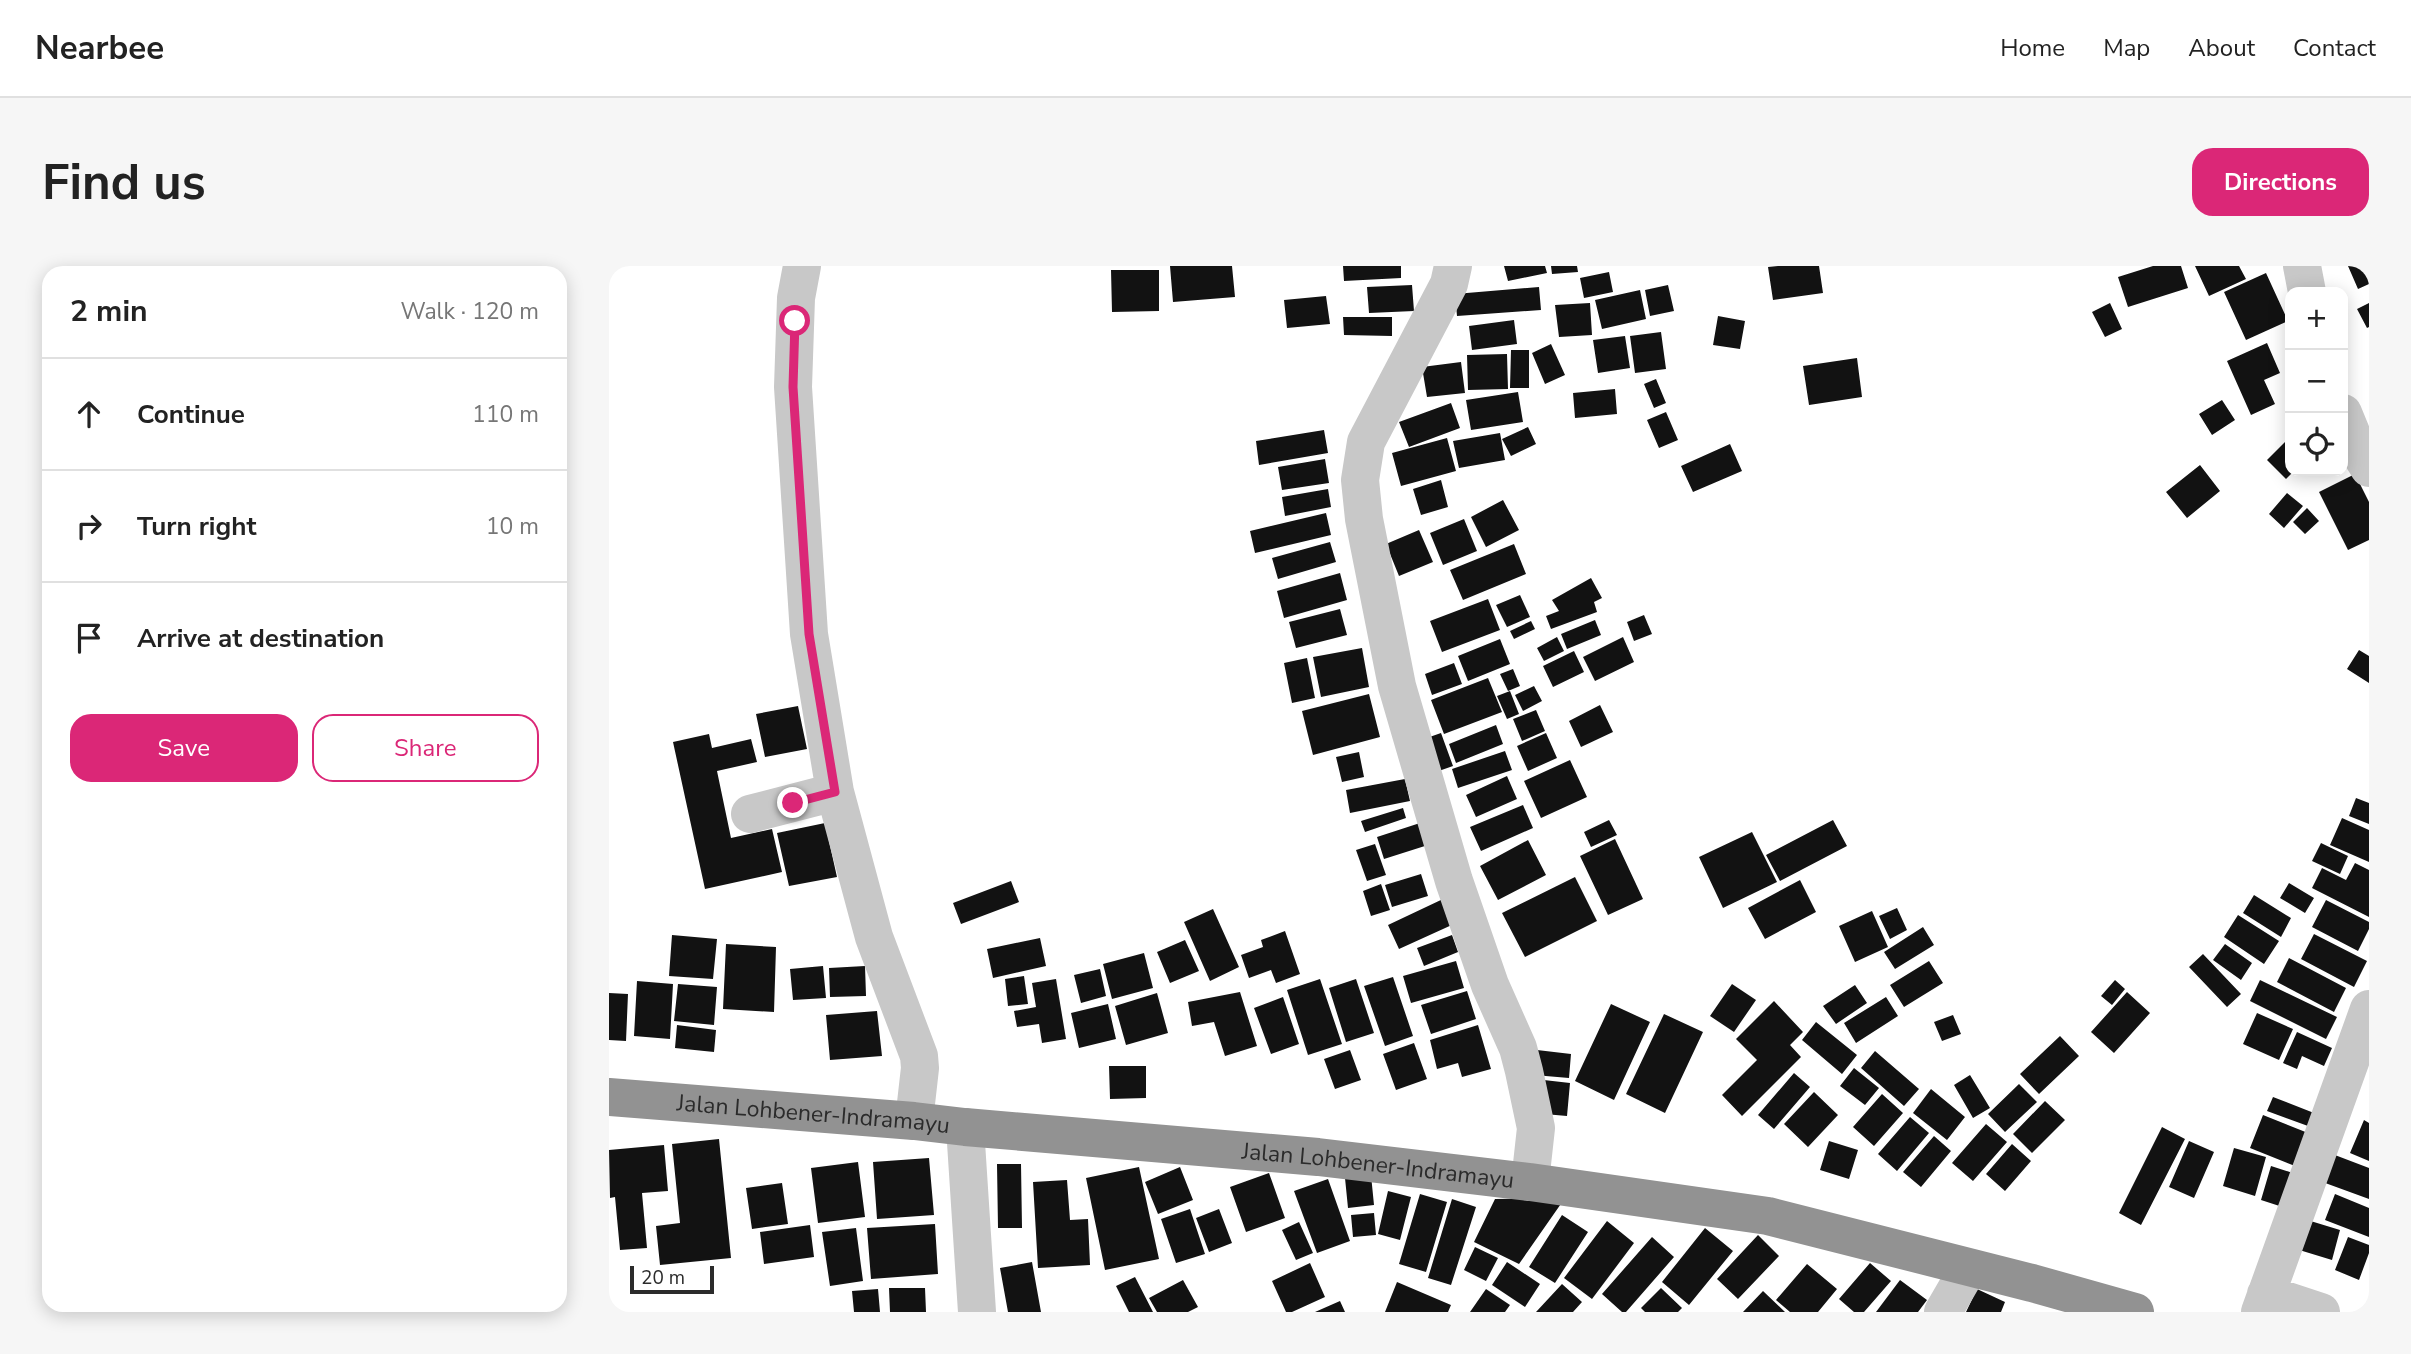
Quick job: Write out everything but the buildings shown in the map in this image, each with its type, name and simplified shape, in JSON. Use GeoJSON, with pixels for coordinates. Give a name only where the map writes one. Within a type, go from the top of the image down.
{"type":"FeatureCollection","features":[{"type":"Feature","properties":{"kind":"highway","name":"Jalan Lohbener-Indramayu"},"geometry":{"type":"LineString","coordinates":[[609,1097],[917,1097],[965,1127],[1318,1157],[1533,1157],[2032,1283],[2135,1312]]}},
{"type":"Feature","properties":{"kind":"street"},"geometry":{"type":"LineString","coordinates":[[802,266],[796,298],[793,387],[809,634],[835,792],[874,937],[916,1045],[917,1097]]}},
{"type":"Feature","properties":{"kind":"street"},"geometry":{"type":"LineString","coordinates":[[1453,266],[1449,284],[1366,442],[1360,480],[1364,519],[1397,685],[1454,881],[1490,985],[1518,1048],[1533,1157]]}},
{"type":"Feature","properties":{"kind":"street"},"geometry":{"type":"LineString","coordinates":[[2302,266],[2306,287]]}},
{"type":"Feature","properties":{"kind":"street"},"geometry":{"type":"LineString","coordinates":[[2348,425],[2369,468]]}},
{"type":"Feature","properties":{"kind":"street"},"geometry":{"type":"LineString","coordinates":[[750,814],[835,792]]}},
{"type":"Feature","properties":{"kind":"street"},"geometry":{"type":"LineString","coordinates":[[2321,1312],[2263,1302],[2369,1009]]}},
{"type":"Feature","properties":{"kind":"street"},"geometry":{"type":"LineString","coordinates":[[965,1127],[978,1312]]}},
{"type":"Feature","properties":{"kind":"street"},"geometry":{"type":"LineString","coordinates":[[1943,1312],[1968,1269]]}},
{"type":"Feature","properties":{"kind":"route"},"geometry":{"type":"LineString","coordinates":[[793,803],[835,792],[809,634],[793,387],[795,321]]}}]}
